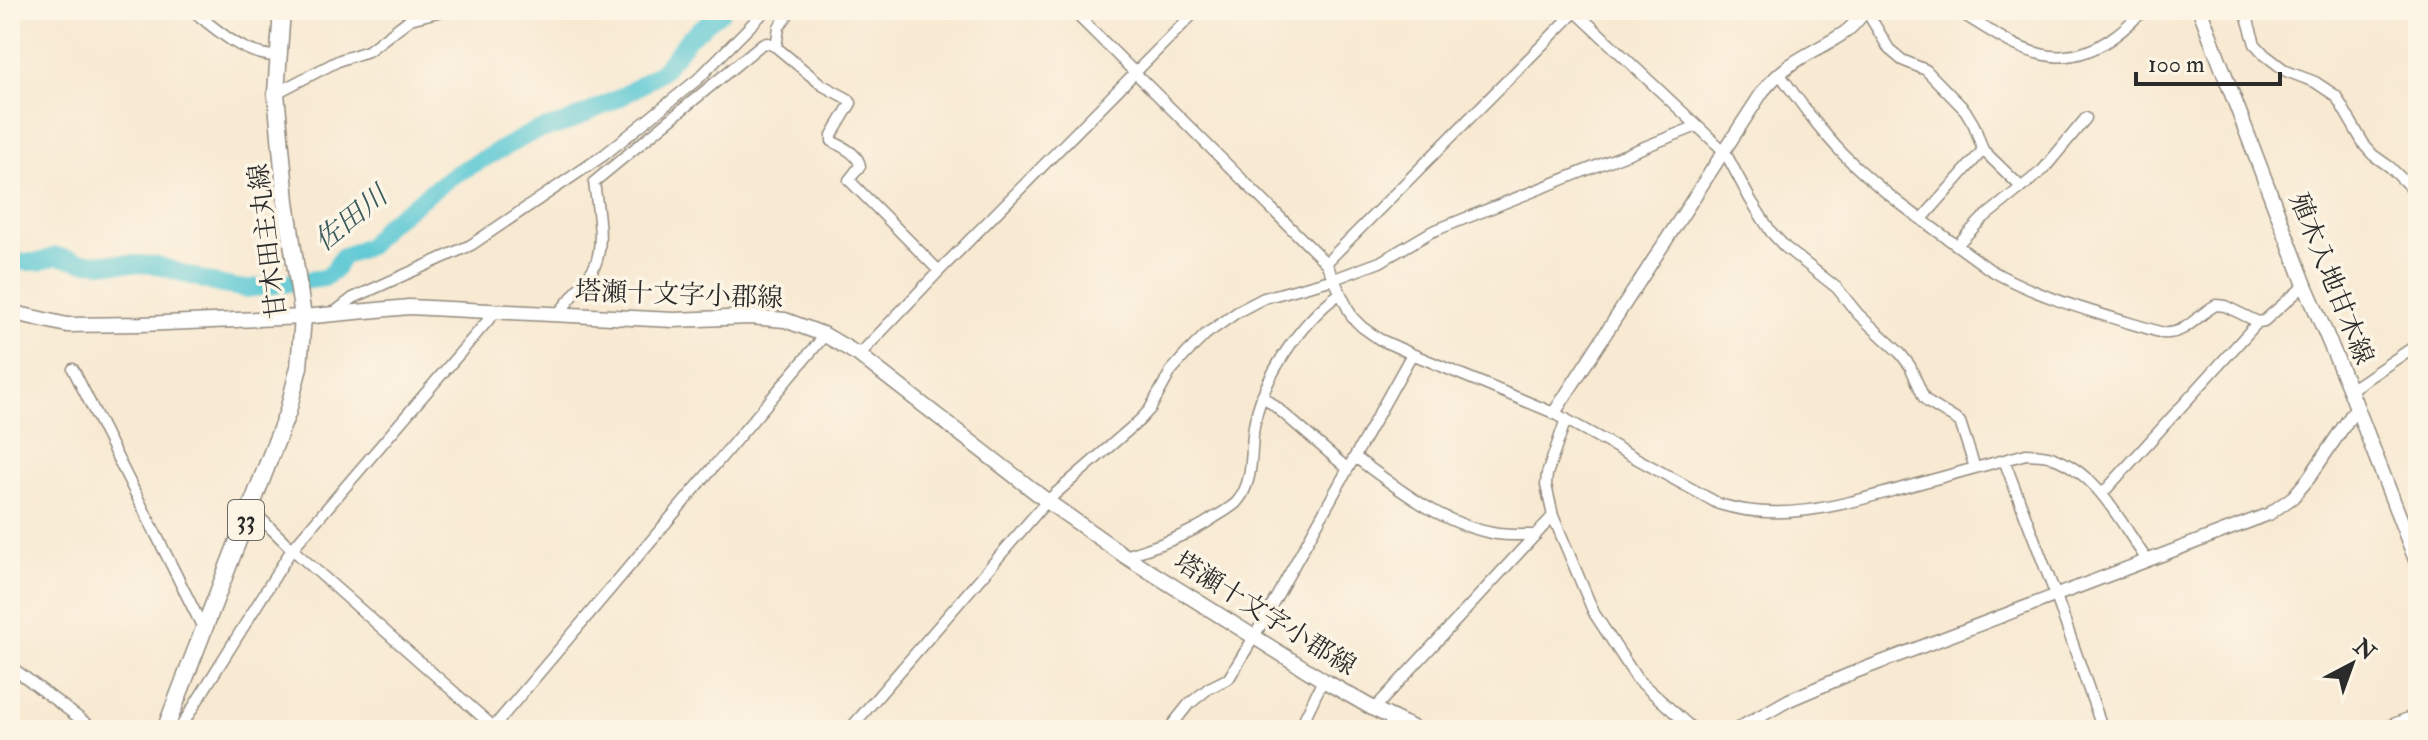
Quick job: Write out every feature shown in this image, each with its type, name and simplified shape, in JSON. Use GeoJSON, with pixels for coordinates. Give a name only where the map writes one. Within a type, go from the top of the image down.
{"type":"FeatureCollection","features":[{"type":"Feature","properties":{"kind":"main road","name":"甘木田主丸線"},"geometry":{"type":"LineString","coordinates":[[165,730],[288,411],[299,367],[302,310],[286,201],[276,93],[282,10]]}},
{"type":"Feature","properties":{"kind":"main road","name":"殖木入地甘木線"},"geometry":{"type":"LineString","coordinates":[[2200,10],[2305,285],[2418,564]]}},
{"type":"Feature","properties":{"kind":"main road","name":"塔瀬十文字小郡線"},"geometry":{"type":"LineString","coordinates":[[10,312],[67,325],[142,324],[302,310],[335,312],[409,307],[674,320],[785,320],[825,335],[859,355],[1047,501],[1125,556],[1374,709],[1390,724],[1417,730]]}},
{"type":"Feature","properties":{"kind":"street"},"geometry":{"type":"LineString","coordinates":[[192,10],[229,40],[265,56],[277,56]]}},
{"type":"Feature","properties":{"kind":"street"},"geometry":{"type":"LineString","coordinates":[[276,93],[340,60],[368,51],[410,19],[446,10]]}},
{"type":"Feature","properties":{"kind":"street"},"geometry":{"type":"LineString","coordinates":[[335,312],[353,298],[471,245],[604,155],[698,79],[766,10]]}},
{"type":"Feature","properties":{"kind":"street"},"geometry":{"type":"LineString","coordinates":[[776,47],[779,27],[791,10]]}},
{"type":"Feature","properties":{"kind":"street"},"geometry":{"type":"LineString","coordinates":[[1072,10],[1326,263],[1352,317],[1379,339],[1560,416],[1719,504],[1739,510],[1766,514],[1835,507],[2026,454],[2049,456],[2068,465],[2103,493],[2147,560]]}},
{"type":"Feature","properties":{"kind":"street"},"geometry":{"type":"LineString","coordinates":[[859,355],[1197,10]]}},
{"type":"Feature","properties":{"kind":"street"},"geometry":{"type":"LineString","coordinates":[[1694,730],[1637,679],[1594,613],[1553,516],[1546,485],[1560,416],[1763,91],[1794,61],[1847,31],[1866,10],[1893,55],[1926,70],[1965,110],[1983,150],[2021,187]]}},
{"type":"Feature","properties":{"kind":"street"},"geometry":{"type":"LineString","coordinates":[[1956,10],[2005,41],[2028,52],[2050,57],[2077,55],[2100,46],[2145,10]]}},
{"type":"Feature","properties":{"kind":"street"},"geometry":{"type":"LineString","coordinates":[[2245,10],[2255,44],[2265,55],[2286,71],[2315,82],[2336,96],[2365,146],[2418,195]]}},
{"type":"Feature","properties":{"kind":"street"},"geometry":{"type":"LineString","coordinates":[[1326,263],[1575,11],[1725,152],[1771,232],[1837,288],[1858,314],[1900,353],[1929,403],[1960,422],[1975,468]]}},
{"type":"Feature","properties":{"kind":"street"},"geometry":{"type":"LineString","coordinates":[[558,314],[594,267],[600,216],[594,182],[762,44],[768,43],[822,85],[851,103],[832,135],[832,141],[859,161],[860,166],[849,180],[939,271]]}},
{"type":"Feature","properties":{"kind":"street"},"geometry":{"type":"LineString","coordinates":[[1779,73],[1822,131],[1846,157],[1886,192],[2007,280],[2087,310],[2171,334],[2182,330],[2216,305],[2225,306],[2258,322],[2264,321],[2305,285]]}},
{"type":"Feature","properties":{"kind":"street"},"geometry":{"type":"LineString","coordinates":[[1957,245],[1982,219],[2043,170],[2086,118]]}},
{"type":"Feature","properties":{"kind":"street"},"geometry":{"type":"LineString","coordinates":[[849,730],[1047,501],[1150,409],[1171,371],[1206,334],[1264,298],[1334,279],[1380,262],[1431,232],[1697,126]]}},
{"type":"Feature","properties":{"kind":"street"},"geometry":{"type":"LineString","coordinates":[[1922,219],[1983,150]]}},
{"type":"Feature","properties":{"kind":"street"},"geometry":{"type":"LineString","coordinates":[[1125,556],[1172,541],[1235,504],[1250,475],[1254,426],[1269,377],[1310,320],[1339,294]]}},
{"type":"Feature","properties":{"kind":"street"},"geometry":{"type":"LineString","coordinates":[[179,730],[292,549],[496,311]]}},
{"type":"Feature","properties":{"kind":"street"},"geometry":{"type":"LineString","coordinates":[[2103,493],[2258,322]]}},
{"type":"Feature","properties":{"kind":"street"},"geometry":{"type":"LineString","coordinates":[[251,509],[494,729],[825,335]]}},
{"type":"Feature","properties":{"kind":"street"},"geometry":{"type":"LineString","coordinates":[[2350,390],[2418,344]]}},
{"type":"Feature","properties":{"kind":"street"},"geometry":{"type":"LineString","coordinates":[[1168,730],[1188,705],[1209,688],[1229,678],[1412,354]]}},
{"type":"Feature","properties":{"kind":"street"},"geometry":{"type":"LineString","coordinates":[[73,369],[204,630]]}},
{"type":"Feature","properties":{"kind":"street"},"geometry":{"type":"LineString","coordinates":[[1262,395],[1348,469]]}},
{"type":"Feature","properties":{"kind":"street"},"geometry":{"type":"LineString","coordinates":[[1736,730],[1789,700],[1850,674],[2269,514],[2293,497],[2309,478],[2356,408]]}},
{"type":"Feature","properties":{"kind":"street"},"geometry":{"type":"LineString","coordinates":[[1355,457],[1410,497],[1457,523],[1493,533],[1536,535]]}},
{"type":"Feature","properties":{"kind":"street"},"geometry":{"type":"LineString","coordinates":[[2004,460],[2103,730]]}},
{"type":"Feature","properties":{"kind":"street"},"geometry":{"type":"LineString","coordinates":[[1374,709],[1553,516]]}},
{"type":"Feature","properties":{"kind":"street"},"geometry":{"type":"LineString","coordinates":[[10,666],[95,730]]}},
{"type":"Feature","properties":{"kind":"street"},"geometry":{"type":"LineString","coordinates":[[1299,730],[1323,680]]}},
{"type":"Feature","properties":{"kind":"street"},"geometry":{"type":"LineString","coordinates":[[2379,730],[2418,714]]}},
{"type":"Feature","properties":{"kind":"waterway","name":"佐田川"},"geometry":{"type":"LineString","coordinates":[[10,262],[39,262],[56,256],[83,262],[156,265],[217,284],[245,289],[324,278],[334,271],[342,257],[369,246],[385,226],[452,176],[533,132],[566,123],[647,81],[663,70],[689,38],[723,10]]}}]}
